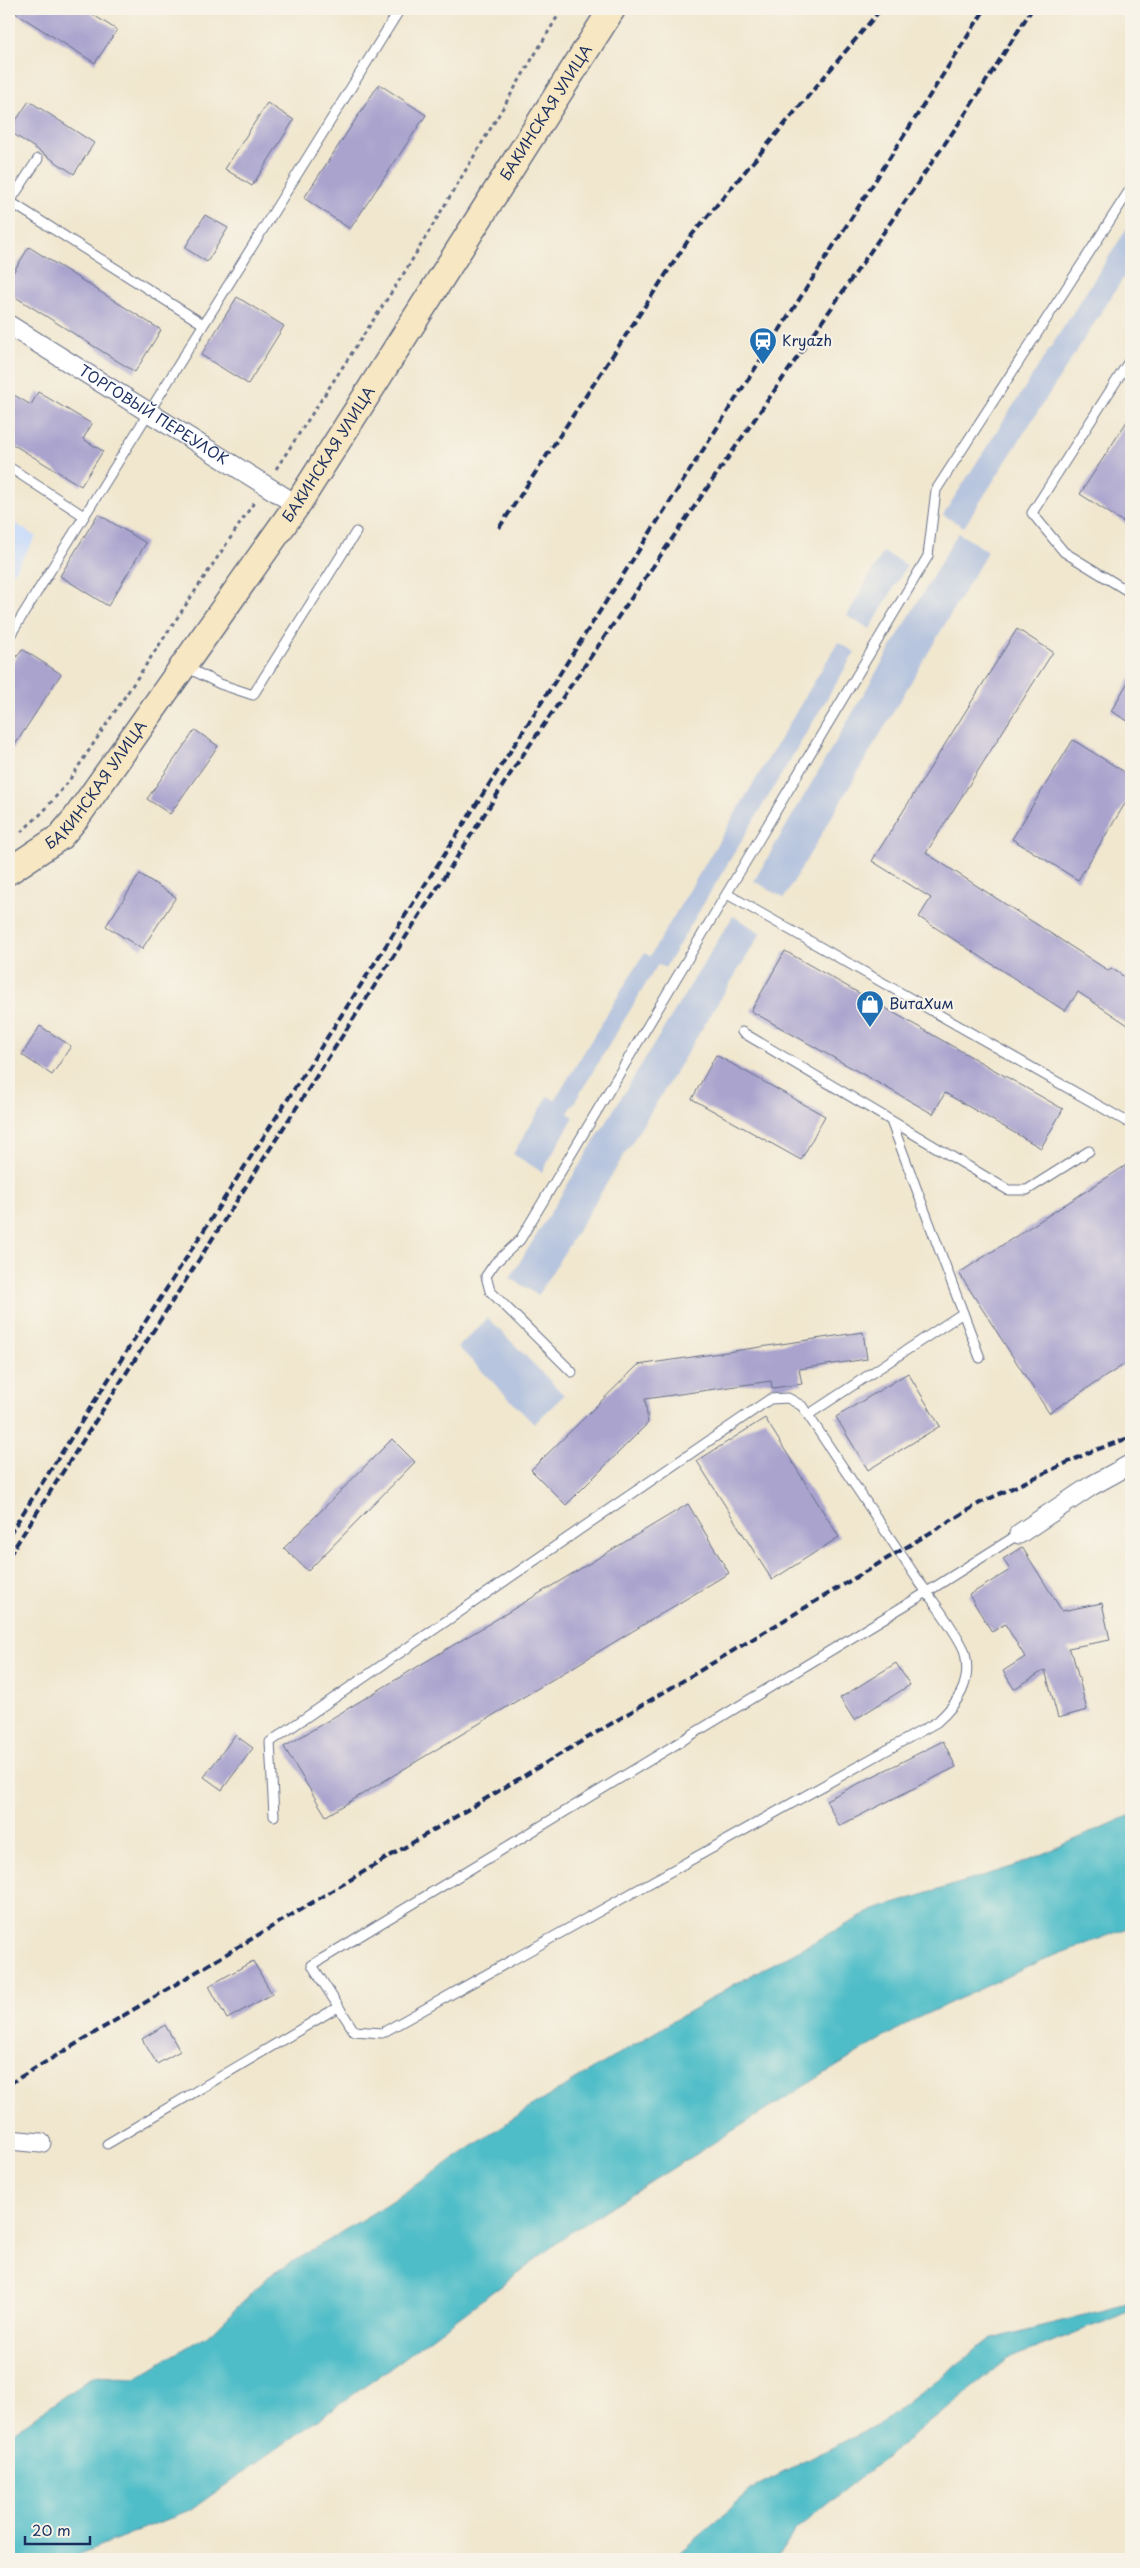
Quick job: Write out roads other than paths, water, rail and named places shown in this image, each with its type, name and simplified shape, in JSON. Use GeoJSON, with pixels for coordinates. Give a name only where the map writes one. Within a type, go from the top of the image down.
{"type":"FeatureCollection","features":[{"type":"Feature","properties":{"kind":"main road","name":"БАКИНСКАЯ УЛИЦА"},"geometry":{"type":"LineString","coordinates":[[9,871],[60,837],[76,818],[297,505],[612,9]]}},
{"type":"Feature","properties":{"kind":"street","name":"ТОРГОВЫЙ ПЕРЕУЛОК"},"geometry":{"type":"LineString","coordinates":[[9,325],[297,505]]}},
{"type":"Feature","properties":{"kind":"street"},"geometry":{"type":"LineString","coordinates":[[1019,1534],[1091,1486],[1131,1464]]}},
{"type":"Feature","properties":{"kind":"street"},"geometry":{"type":"LineString","coordinates":[[9,2140],[41,2143]]}},
{"type":"Feature","properties":{"kind":"lane"},"geometry":{"type":"LineString","coordinates":[[9,637],[147,412],[400,9]]}},
{"type":"Feature","properties":{"kind":"lane"},"geometry":{"type":"LineString","coordinates":[[38,159],[9,202],[203,324]]}},
{"type":"Feature","properties":{"kind":"lane"},"geometry":{"type":"LineString","coordinates":[[572,1372],[490,1291],[486,1276],[495,1263],[520,1240],[928,556],[936,490],[1131,188]]}},
{"type":"Feature","properties":{"kind":"lane"},"geometry":{"type":"LineString","coordinates":[[1131,358],[1032,513],[1064,552],[1131,593]]}},
{"type":"Feature","properties":{"kind":"lane"},"geometry":{"type":"LineString","coordinates":[[9,467],[84,516]]}},
{"type":"Feature","properties":{"kind":"lane"},"geometry":{"type":"LineString","coordinates":[[184,666],[220,684],[253,695],[356,532]]}},
{"type":"Feature","properties":{"kind":"lane"},"geometry":{"type":"LineString","coordinates":[[727,894],[1131,1124]]}},
{"type":"Feature","properties":{"kind":"lane"},"geometry":{"type":"LineString","coordinates":[[742,1032],[1008,1190],[1027,1190],[1089,1151]]}},
{"type":"Feature","properties":{"kind":"lane"},"geometry":{"type":"LineString","coordinates":[[891,1121],[980,1358]]}},
{"type":"Feature","properties":{"kind":"lane"},"geometry":{"type":"LineString","coordinates":[[808,1415],[963,1312]]}},
{"type":"Feature","properties":{"kind":"lane"},"geometry":{"type":"LineString","coordinates":[[274,1816],[270,1742],[770,1399],[788,1398],[802,1406],[927,1592],[965,1651],[967,1668],[964,1690],[954,1706],[937,1722],[382,2032],[354,2031],[312,1965],[927,1592],[1019,1534]]}},
{"type":"Feature","properties":{"kind":"lane"},"geometry":{"type":"LineString","coordinates":[[106,2144],[338,2007]]}},
{"type":"Feature","properties":{"kind":"water"},"geometry":{"type":"Polygon","coordinates":[[[1131,1815],[1131,1927],[1045,1959],[911,2021],[806,2085],[577,2228],[399,2362],[192,2509],[68,2559],[9,2559],[9,2435],[93,2376],[135,2378],[211,2333],[269,2276],[386,2205],[529,2108],[735,1984],[874,1910],[1015,1866],[1131,1815]]]}},
{"type":"Feature","properties":{"kind":"water"},"geometry":{"type":"Polygon","coordinates":[[[1131,2303],[1131,2311],[1008,2359],[796,2529],[776,2559],[672,2559],[757,2486],[884,2421],[989,2340],[1131,2303]]]}},
{"type":"Feature","properties":{"kind":"railway"},"geometry":{"type":"LineString","coordinates":[[499,528],[691,236],[881,9]]}},
{"type":"Feature","properties":{"kind":"railway"},"geometry":{"type":"LineString","coordinates":[[9,1535],[985,9]]}},
{"type":"Feature","properties":{"kind":"railway"},"geometry":{"type":"LineString","coordinates":[[9,1556],[516,765],[966,113],[1032,9]]}},
{"type":"Feature","properties":{"kind":"railway"},"geometry":{"type":"LineString","coordinates":[[9,2084],[980,1503],[1090,1452],[1131,1437]]}},
{"type":"Feature","properties":{"kind":"place","name":"Kryazh"},"geometry":{"type":"Point","coordinates":[763,365]}},
{"type":"Feature","properties":{"kind":"place","name":"ВитаХим"},"geometry":{"type":"Point","coordinates":[870,1028]}}]}
